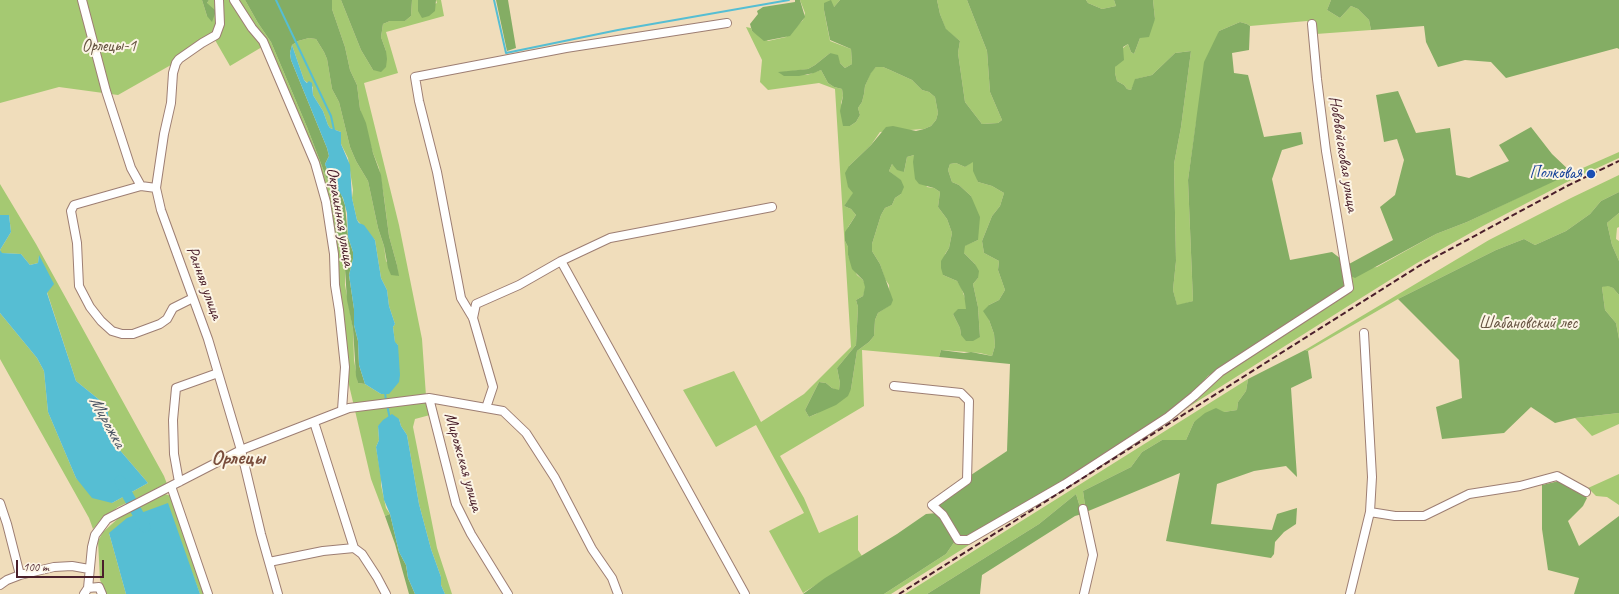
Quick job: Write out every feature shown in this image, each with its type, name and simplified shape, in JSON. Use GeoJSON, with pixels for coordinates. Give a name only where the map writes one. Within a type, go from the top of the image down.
{"type":"FeatureCollection","features":[{"type":"Feature","properties":{"kind":"street"},"geometry":{"type":"LineString","coordinates":[[82,0],[106,91],[131,168],[141,186]]}},
{"type":"Feature","properties":{"kind":"street","name":"Ранняя улица"},"geometry":{"type":"LineString","coordinates":[[219,0],[220,24],[216,35],[179,59],[176,63],[173,73],[171,103],[164,134],[156,188],[161,210],[208,339],[241,450],[261,534],[278,594]]}},
{"type":"Feature","properties":{"kind":"street","name":"Окраинная улица"},"geometry":{"type":"LineString","coordinates":[[234,0],[252,28],[263,41],[295,113],[315,163],[326,202],[334,254],[335,285],[345,367],[342,410]]}},
{"type":"Feature","properties":{"kind":"street"},"geometry":{"type":"LineString","coordinates":[[486,408],[493,387],[473,318],[461,298],[437,172],[419,101],[415,77],[566,48],[727,23]]}},
{"type":"Feature","properties":{"kind":"street","name":"Нововойсковая улица"},"geometry":{"type":"LineString","coordinates":[[894,386],[961,394],[969,401],[967,480],[932,506],[943,515],[958,540],[968,540],[1065,484],[1168,416],[1194,396],[1220,372],[1349,288],[1326,151],[1312,24]]}},
{"type":"Feature","properties":{"kind":"street"},"geometry":{"type":"LineString","coordinates":[[156,188],[141,186],[74,205],[71,211],[77,243],[79,286],[90,307],[101,321],[112,331],[122,334],[133,334],[160,324],[167,319],[173,308],[193,298]]}},
{"type":"Feature","properties":{"kind":"street"},"geometry":{"type":"LineString","coordinates":[[473,318],[476,304],[519,285],[610,238],[772,207]]}},
{"type":"Feature","properties":{"kind":"street"},"geometry":{"type":"LineString","coordinates":[[561,262],[745,594]]}},
{"type":"Feature","properties":{"kind":"street"},"geometry":{"type":"LineString","coordinates":[[1350,594],[1370,512],[1372,477],[1364,333]]}},
{"type":"Feature","properties":{"kind":"street"},"geometry":{"type":"LineString","coordinates":[[179,482],[174,454],[173,420],[176,388],[218,373]]}},
{"type":"Feature","properties":{"kind":"street"},"geometry":{"type":"LineString","coordinates":[[102,594],[99,587],[86,591],[95,535],[106,518],[241,450],[342,410],[428,398],[503,411],[526,434],[555,478],[592,549],[612,578],[618,594]]}},
{"type":"Feature","properties":{"kind":"street","name":"Мирожская улица"},"geometry":{"type":"LineString","coordinates":[[428,398],[456,504],[471,534],[508,594]]}},
{"type":"Feature","properties":{"kind":"street"},"geometry":{"type":"LineString","coordinates":[[314,422],[354,548],[362,554],[386,594]]}},
{"type":"Feature","properties":{"kind":"street"},"geometry":{"type":"LineString","coordinates":[[1370,512],[1395,516],[1424,516],[1469,494],[1520,486],[1558,476],[1586,492]]}},
{"type":"Feature","properties":{"kind":"street"},"geometry":{"type":"LineString","coordinates":[[167,487],[208,594]]}},
{"type":"Feature","properties":{"kind":"street"},"geometry":{"type":"LineString","coordinates":[[0,503],[20,575]]}},
{"type":"Feature","properties":{"kind":"street"},"geometry":{"type":"LineString","coordinates":[[1084,509],[1093,555],[1084,594]]}},
{"type":"Feature","properties":{"kind":"street"},"geometry":{"type":"LineString","coordinates":[[269,562],[323,551],[354,548]]}},
{"type":"Feature","properties":{"kind":"street"},"geometry":{"type":"LineString","coordinates":[[0,585],[7,580],[20,575],[54,567],[72,566],[89,569]]}},
{"type":"Feature","properties":{"kind":"green space","name":"Орлецы-1"},"geometry":{"type":"Polygon","coordinates":[[[0,0],[202,0],[207,16],[207,3],[209,0],[245,0],[271,42],[307,127],[328,182],[332,196],[337,234],[345,269],[345,285],[353,329],[354,360],[358,383],[365,384],[381,394],[397,352],[398,345],[395,343],[393,327],[395,324],[389,306],[387,290],[381,278],[375,240],[357,220],[352,198],[353,190],[348,158],[341,144],[341,132],[330,128],[328,125],[323,111],[313,95],[313,87],[304,80],[292,45],[298,41],[309,38],[316,39],[324,52],[327,59],[332,89],[339,102],[350,147],[356,161],[368,181],[378,228],[384,246],[386,261],[398,276],[397,265],[389,236],[379,168],[360,109],[357,85],[350,70],[345,47],[332,9],[332,0],[341,0],[361,50],[373,70],[386,51],[381,37],[383,24],[390,21],[405,21],[411,16],[412,0],[418,0],[418,11],[437,3],[436,0],[441,0],[444,16],[386,32],[398,73],[364,83],[399,225],[422,339],[426,396],[430,415],[415,419],[413,427],[437,548],[452,594],[445,594],[441,585],[441,577],[431,549],[419,504],[407,435],[401,426],[399,419],[378,426],[379,440],[376,447],[381,485],[386,508],[390,514],[385,516],[371,479],[349,385],[329,203],[267,44],[230,66],[215,40],[118,95],[59,87],[0,103],[0,0]]]}},
{"type":"Feature","properties":{"kind":"green space"},"geometry":{"type":"Polygon","coordinates":[[[202,0],[209,0],[207,3],[216,11],[212,22],[207,16],[202,0]]]}},
{"type":"Feature","properties":{"kind":"green space"},"geometry":{"type":"Polygon","coordinates":[[[245,0],[332,0],[332,9],[345,47],[350,70],[357,85],[360,109],[366,123],[373,153],[381,175],[389,236],[399,276],[391,275],[388,268],[368,181],[356,161],[350,147],[339,102],[332,89],[327,59],[324,52],[316,39],[309,38],[298,41],[292,45],[290,53],[291,60],[327,148],[329,156],[325,164],[328,172],[340,191],[345,205],[348,237],[353,252],[349,275],[354,309],[354,325],[358,341],[359,365],[365,384],[358,383],[356,376],[353,329],[347,300],[345,269],[337,234],[332,196],[328,182],[307,127],[271,42],[245,0]]]}},
{"type":"Feature","properties":{"kind":"green space"},"geometry":{"type":"Polygon","coordinates":[[[341,0],[412,0],[411,16],[405,21],[390,21],[383,24],[381,37],[387,59],[386,67],[381,72],[373,70],[361,50],[341,0]]]}},
{"type":"Feature","properties":{"kind":"green space"},"geometry":{"type":"Polygon","coordinates":[[[418,0],[436,0],[435,11],[429,16],[422,18],[418,11],[418,0]]]}},
{"type":"Feature","properties":{"kind":"green space"},"geometry":{"type":"Polygon","coordinates":[[[496,0],[508,0],[516,48],[507,51],[496,0]]]}},
{"type":"Feature","properties":{"kind":"green space"},"geometry":{"type":"Polygon","coordinates":[[[795,0],[800,0],[805,17],[790,36],[764,41],[752,31],[750,24],[758,14],[757,11],[763,7],[795,2],[795,0]]]}},
{"type":"Feature","properties":{"kind":"green space"},"geometry":{"type":"Polygon","coordinates":[[[800,0],[840,0],[834,7],[824,10],[827,26],[830,41],[851,49],[852,64],[845,68],[830,53],[808,69],[785,71],[807,75],[821,70],[828,83],[834,87],[842,89],[843,96],[841,103],[850,126],[856,122],[860,115],[858,108],[862,102],[865,86],[871,72],[876,67],[883,67],[912,80],[922,90],[929,92],[935,97],[938,113],[936,120],[931,126],[924,129],[880,132],[871,145],[849,166],[854,193],[844,206],[851,209],[856,215],[848,227],[845,241],[848,247],[848,255],[857,275],[863,280],[866,287],[863,296],[856,300],[858,307],[856,345],[837,368],[840,383],[839,391],[826,383],[819,382],[805,410],[809,417],[816,414],[851,389],[857,351],[874,336],[875,320],[878,313],[890,305],[889,285],[885,279],[880,264],[872,251],[872,244],[881,215],[885,208],[892,205],[895,198],[901,194],[900,180],[889,171],[892,164],[904,172],[907,157],[914,155],[927,187],[934,188],[940,192],[938,207],[947,219],[952,233],[949,248],[945,254],[943,275],[957,281],[966,301],[966,309],[953,314],[960,328],[961,335],[980,337],[978,307],[973,284],[978,278],[975,264],[964,253],[964,246],[978,240],[971,196],[959,185],[952,182],[948,170],[950,164],[956,163],[965,167],[973,161],[978,182],[992,186],[1004,193],[1000,206],[992,216],[982,241],[984,253],[999,261],[998,270],[1005,290],[999,300],[989,305],[989,320],[994,334],[995,346],[992,356],[980,353],[941,350],[939,357],[862,350],[864,406],[780,456],[804,498],[819,533],[858,515],[858,550],[862,556],[803,593],[769,531],[804,513],[756,425],[716,447],[683,390],[734,371],[761,422],[804,394],[851,347],[835,89],[819,83],[768,90],[760,82],[762,60],[746,27],[751,28],[752,31],[768,41],[786,37],[803,20],[805,13],[800,0]]]}},
{"type":"Feature","properties":{"kind":"green space"},"geometry":{"type":"Polygon","coordinates":[[[831,0],[834,7],[840,0],[937,0],[940,14],[946,29],[960,41],[958,53],[965,102],[982,124],[998,123],[1002,120],[990,92],[987,51],[967,0],[1086,0],[1088,3],[1102,9],[1116,6],[1114,0],[1153,0],[1155,19],[1149,37],[1140,38],[1134,54],[1131,52],[1128,44],[1123,47],[1124,60],[1115,67],[1115,73],[1117,81],[1124,85],[1127,89],[1131,90],[1135,79],[1152,75],[1175,53],[1191,51],[1181,127],[1174,164],[1176,261],[1173,290],[1177,305],[1193,301],[1188,180],[1204,62],[1219,31],[1240,22],[1247,24],[1250,26],[1249,50],[1232,53],[1234,73],[1248,75],[1264,137],[1301,132],[1303,144],[1282,150],[1272,179],[1290,260],[1332,252],[1341,259],[1345,287],[1208,376],[1192,394],[1167,414],[1063,481],[968,538],[959,538],[938,505],[971,475],[1007,451],[1010,364],[939,357],[941,350],[964,353],[971,352],[992,356],[995,346],[994,334],[989,320],[983,311],[989,305],[999,300],[1005,290],[998,270],[999,261],[984,253],[982,241],[992,216],[1000,206],[1004,193],[992,186],[978,182],[973,171],[973,162],[965,167],[956,163],[950,164],[948,170],[952,182],[959,185],[971,196],[980,217],[978,240],[965,246],[964,253],[975,264],[979,271],[978,278],[973,284],[978,307],[980,337],[973,341],[966,341],[961,335],[960,328],[953,314],[958,309],[966,309],[964,294],[957,281],[943,275],[941,268],[941,261],[949,248],[952,233],[947,219],[938,207],[940,192],[934,188],[919,184],[915,179],[913,162],[914,155],[907,157],[904,172],[897,170],[892,164],[889,171],[901,180],[904,187],[901,194],[895,198],[892,205],[885,208],[881,215],[872,244],[872,251],[880,264],[893,300],[891,305],[878,313],[875,320],[874,336],[857,351],[851,389],[848,396],[836,405],[809,417],[805,410],[819,382],[826,383],[832,388],[839,390],[840,383],[837,368],[856,345],[858,307],[856,300],[863,296],[865,287],[863,280],[852,269],[848,255],[848,247],[845,241],[845,232],[856,215],[851,209],[844,206],[853,193],[848,187],[845,173],[849,166],[871,145],[886,127],[893,126],[916,131],[924,129],[931,126],[936,120],[938,113],[935,97],[929,92],[922,90],[912,80],[883,67],[876,67],[871,73],[865,86],[862,102],[858,108],[860,115],[856,122],[850,126],[843,126],[840,111],[843,96],[842,89],[834,87],[828,83],[821,70],[799,76],[784,76],[778,72],[808,69],[830,53],[838,55],[840,63],[845,68],[852,64],[851,49],[830,40],[824,3],[831,0]]]}},
{"type":"Feature","properties":{"kind":"green space"},"geometry":{"type":"Polygon","coordinates":[[[937,0],[967,0],[987,51],[990,92],[1002,120],[998,123],[982,124],[965,102],[958,53],[960,41],[946,30],[937,0]]]}},
{"type":"Feature","properties":{"kind":"green space"},"geometry":{"type":"Polygon","coordinates":[[[1086,0],[1114,0],[1116,6],[1102,9],[1088,3],[1086,0]]]}},
{"type":"Feature","properties":{"kind":"green space"},"geometry":{"type":"Polygon","coordinates":[[[1153,0],[1331,0],[1327,10],[1340,18],[1351,6],[1358,9],[1369,20],[1371,30],[1316,34],[1307,21],[1250,26],[1240,22],[1219,31],[1196,123],[1188,180],[1193,301],[1177,306],[1173,290],[1176,261],[1174,164],[1181,127],[1191,51],[1175,53],[1152,75],[1136,79],[1131,90],[1127,89],[1124,85],[1117,81],[1115,73],[1115,67],[1123,52],[1123,48],[1128,44],[1131,52],[1134,54],[1140,38],[1155,19],[1153,0]]]}},
{"type":"Feature","properties":{"kind":"green space"},"geometry":{"type":"Polygon","coordinates":[[[1331,0],[1619,0],[1619,49],[1617,48],[1506,78],[1491,62],[1465,60],[1438,67],[1426,42],[1424,26],[1371,30],[1369,20],[1358,9],[1351,6],[1340,18],[1327,10],[1331,0]]]}},
{"type":"Feature","properties":{"kind":"green space"},"geometry":{"type":"Polygon","coordinates":[[[1398,91],[1416,133],[1450,128],[1456,175],[1469,178],[1509,161],[1499,145],[1531,127],[1552,154],[1572,173],[1467,222],[1436,234],[1355,278],[1348,275],[1347,271],[1349,264],[1393,240],[1380,207],[1395,195],[1404,160],[1397,139],[1384,142],[1376,95],[1398,91]]]}},
{"type":"Feature","properties":{"kind":"green space"},"geometry":{"type":"Polygon","coordinates":[[[1619,152],[1619,158],[1565,183],[1481,227],[1417,263],[1189,406],[1221,373],[1341,259],[1349,264],[1347,271],[1377,267],[1436,234],[1467,222],[1619,152]]]}},
{"type":"Feature","properties":{"kind":"green space"},"geometry":{"type":"Polygon","coordinates":[[[1619,175],[1619,192],[1601,201],[1590,214],[1566,231],[1535,245],[1524,239],[1496,250],[1398,299],[1308,351],[1305,350],[1489,240],[1619,175]]]}},
{"type":"Feature","properties":{"kind":"green space"},"geometry":{"type":"Polygon","coordinates":[[[0,184],[36,244],[167,484],[118,507],[100,521],[93,529],[89,518],[0,359],[0,313],[37,358],[44,371],[48,412],[76,478],[112,503],[148,483],[112,441],[107,406],[76,381],[47,292],[39,256],[38,263],[30,265],[21,254],[1,253],[0,250],[11,232],[9,215],[0,215],[0,184]]]}},
{"type":"Feature","properties":{"kind":"green space","name":"Шабановский лес"},"geometry":{"type":"Polygon","coordinates":[[[1619,192],[1619,213],[1607,223],[1612,245],[1619,261],[1619,295],[1613,288],[1608,286],[1602,287],[1605,310],[1616,323],[1619,339],[1619,413],[1575,418],[1555,423],[1531,407],[1504,433],[1442,439],[1436,407],[1462,398],[1459,360],[1398,299],[1496,250],[1524,239],[1535,245],[1566,231],[1590,214],[1601,201],[1619,192]]]}},
{"type":"Feature","properties":{"kind":"green space"},"geometry":{"type":"Polygon","coordinates":[[[1619,213],[1619,227],[1617,228],[1616,239],[1619,241],[1619,261],[1612,245],[1607,223],[1619,213]]]}},
{"type":"Feature","properties":{"kind":"green space"},"geometry":{"type":"Polygon","coordinates":[[[1607,285],[1613,288],[1619,295],[1619,339],[1616,323],[1605,310],[1602,287],[1607,285]]]}},
{"type":"Feature","properties":{"kind":"green space"},"geometry":{"type":"Polygon","coordinates":[[[1305,350],[1308,351],[1312,378],[1291,388],[1297,477],[1286,466],[1254,471],[1217,484],[1211,524],[1272,530],[1277,514],[1297,508],[1296,524],[1284,532],[1275,542],[1274,554],[1271,558],[1166,541],[1180,473],[1086,512],[1083,491],[1131,467],[1142,452],[1162,440],[1186,440],[1194,422],[1205,413],[1216,408],[1224,412],[1237,410],[1238,402],[1246,391],[1248,379],[1305,350]]]}},
{"type":"Feature","properties":{"kind":"green space"},"geometry":{"type":"Polygon","coordinates":[[[1248,379],[1246,391],[1238,402],[1237,410],[1224,412],[1194,422],[1186,440],[1162,440],[1142,452],[1131,467],[1083,491],[1086,512],[1082,514],[1076,494],[1039,524],[927,594],[905,594],[1248,379]]]}},
{"type":"Feature","properties":{"kind":"green space"},"geometry":{"type":"Polygon","coordinates":[[[1183,401],[1188,408],[891,594],[884,594],[946,554],[955,541],[1183,401]]]}},
{"type":"Feature","properties":{"kind":"green space"},"geometry":{"type":"Polygon","coordinates":[[[1619,413],[1619,424],[1592,436],[1575,418],[1619,413]]]}},
{"type":"Feature","properties":{"kind":"green space"},"geometry":{"type":"Polygon","coordinates":[[[1619,474],[1619,505],[1607,497],[1596,496],[1588,488],[1619,474]]]}},
{"type":"Feature","properties":{"kind":"green space"},"geometry":{"type":"Polygon","coordinates":[[[1559,481],[1581,492],[1587,498],[1583,506],[1568,521],[1579,546],[1619,516],[1619,594],[1574,594],[1579,578],[1548,570],[1542,529],[1542,485],[1559,481]]]}},
{"type":"Feature","properties":{"kind":"green space"},"geometry":{"type":"Polygon","coordinates":[[[165,494],[171,496],[204,594],[200,594],[192,573],[109,533],[126,594],[106,594],[100,580],[98,541],[103,532],[122,515],[157,496],[165,494]]]}},
{"type":"Feature","properties":{"kind":"green space"},"geometry":{"type":"Polygon","coordinates":[[[1076,494],[1082,514],[1075,516],[982,575],[980,594],[927,594],[1039,524],[1076,494]]]}},
{"type":"Feature","properties":{"kind":"green space"},"geometry":{"type":"Polygon","coordinates":[[[937,513],[955,541],[946,554],[884,594],[803,594],[825,578],[897,534],[926,514],[937,513]]]}},
{"type":"Feature","properties":{"kind":"green space"},"geometry":{"type":"Polygon","coordinates":[[[390,514],[399,552],[406,565],[408,578],[415,594],[409,594],[395,544],[385,516],[390,514]]]}},
{"type":"Feature","properties":{"kind":"water"},"geometry":{"type":"Polygon","coordinates":[[[292,45],[304,80],[307,83],[309,81],[312,83],[313,95],[323,111],[328,125],[330,128],[341,132],[341,144],[350,165],[352,198],[357,220],[359,223],[364,225],[375,240],[381,278],[387,290],[389,306],[395,324],[393,327],[395,342],[398,345],[399,382],[389,394],[381,394],[365,384],[359,365],[358,341],[354,325],[354,309],[349,275],[353,252],[348,237],[347,213],[343,198],[325,164],[329,156],[327,148],[291,60],[290,53],[292,45]]]}},
{"type":"Feature","properties":{"kind":"water"},"geometry":{"type":"Polygon","coordinates":[[[0,215],[9,215],[11,232],[0,250],[0,215]]]}},
{"type":"Feature","properties":{"kind":"water"},"geometry":{"type":"Polygon","coordinates":[[[0,250],[2,253],[21,254],[30,265],[38,263],[39,255],[54,284],[47,293],[76,381],[107,406],[112,441],[148,483],[112,503],[92,498],[76,478],[48,412],[44,371],[37,358],[0,313],[0,250]]]}},
{"type":"Feature","properties":{"kind":"water"},"geometry":{"type":"Polygon","coordinates":[[[392,414],[399,419],[401,426],[407,435],[419,504],[431,549],[441,577],[441,585],[445,594],[415,594],[408,578],[406,565],[399,552],[390,514],[384,500],[376,447],[379,440],[378,426],[383,420],[392,414]]]}},
{"type":"Feature","properties":{"kind":"water"},"geometry":{"type":"Polygon","coordinates":[[[168,503],[200,594],[126,594],[109,533],[127,518],[168,503]]]}},
{"type":"Feature","properties":{"kind":"waterway"},"geometry":{"type":"LineString","coordinates":[[276,0],[331,116],[334,130]]}},
{"type":"Feature","properties":{"kind":"waterway"},"geometry":{"type":"LineString","coordinates":[[494,0],[506,53],[618,30],[789,0]]}},
{"type":"Feature","properties":{"kind":"waterway"},"geometry":{"type":"LineString","coordinates":[[385,392],[386,401]]}},
{"type":"Feature","properties":{"kind":"waterway"},"geometry":{"type":"LineString","coordinates":[[387,405],[390,419]]}},
{"type":"Feature","properties":{"kind":"waterway","name":"Мирожка"},"geometry":{"type":"LineString","coordinates":[[120,481],[145,527]]}},
{"type":"Feature","properties":{"kind":"railway"},"geometry":{"type":"LineString","coordinates":[[899,594],[1419,266],[1567,186],[1619,161]]}},
{"type":"Feature","properties":{"kind":"place","name":"Полковая"},"geometry":{"type":"Point","coordinates":[1591,174]}},
{"type":"Feature","properties":{"kind":"district","name":"Орлецы"},"geometry":{"type":"Point","coordinates":[238,458]}}]}
